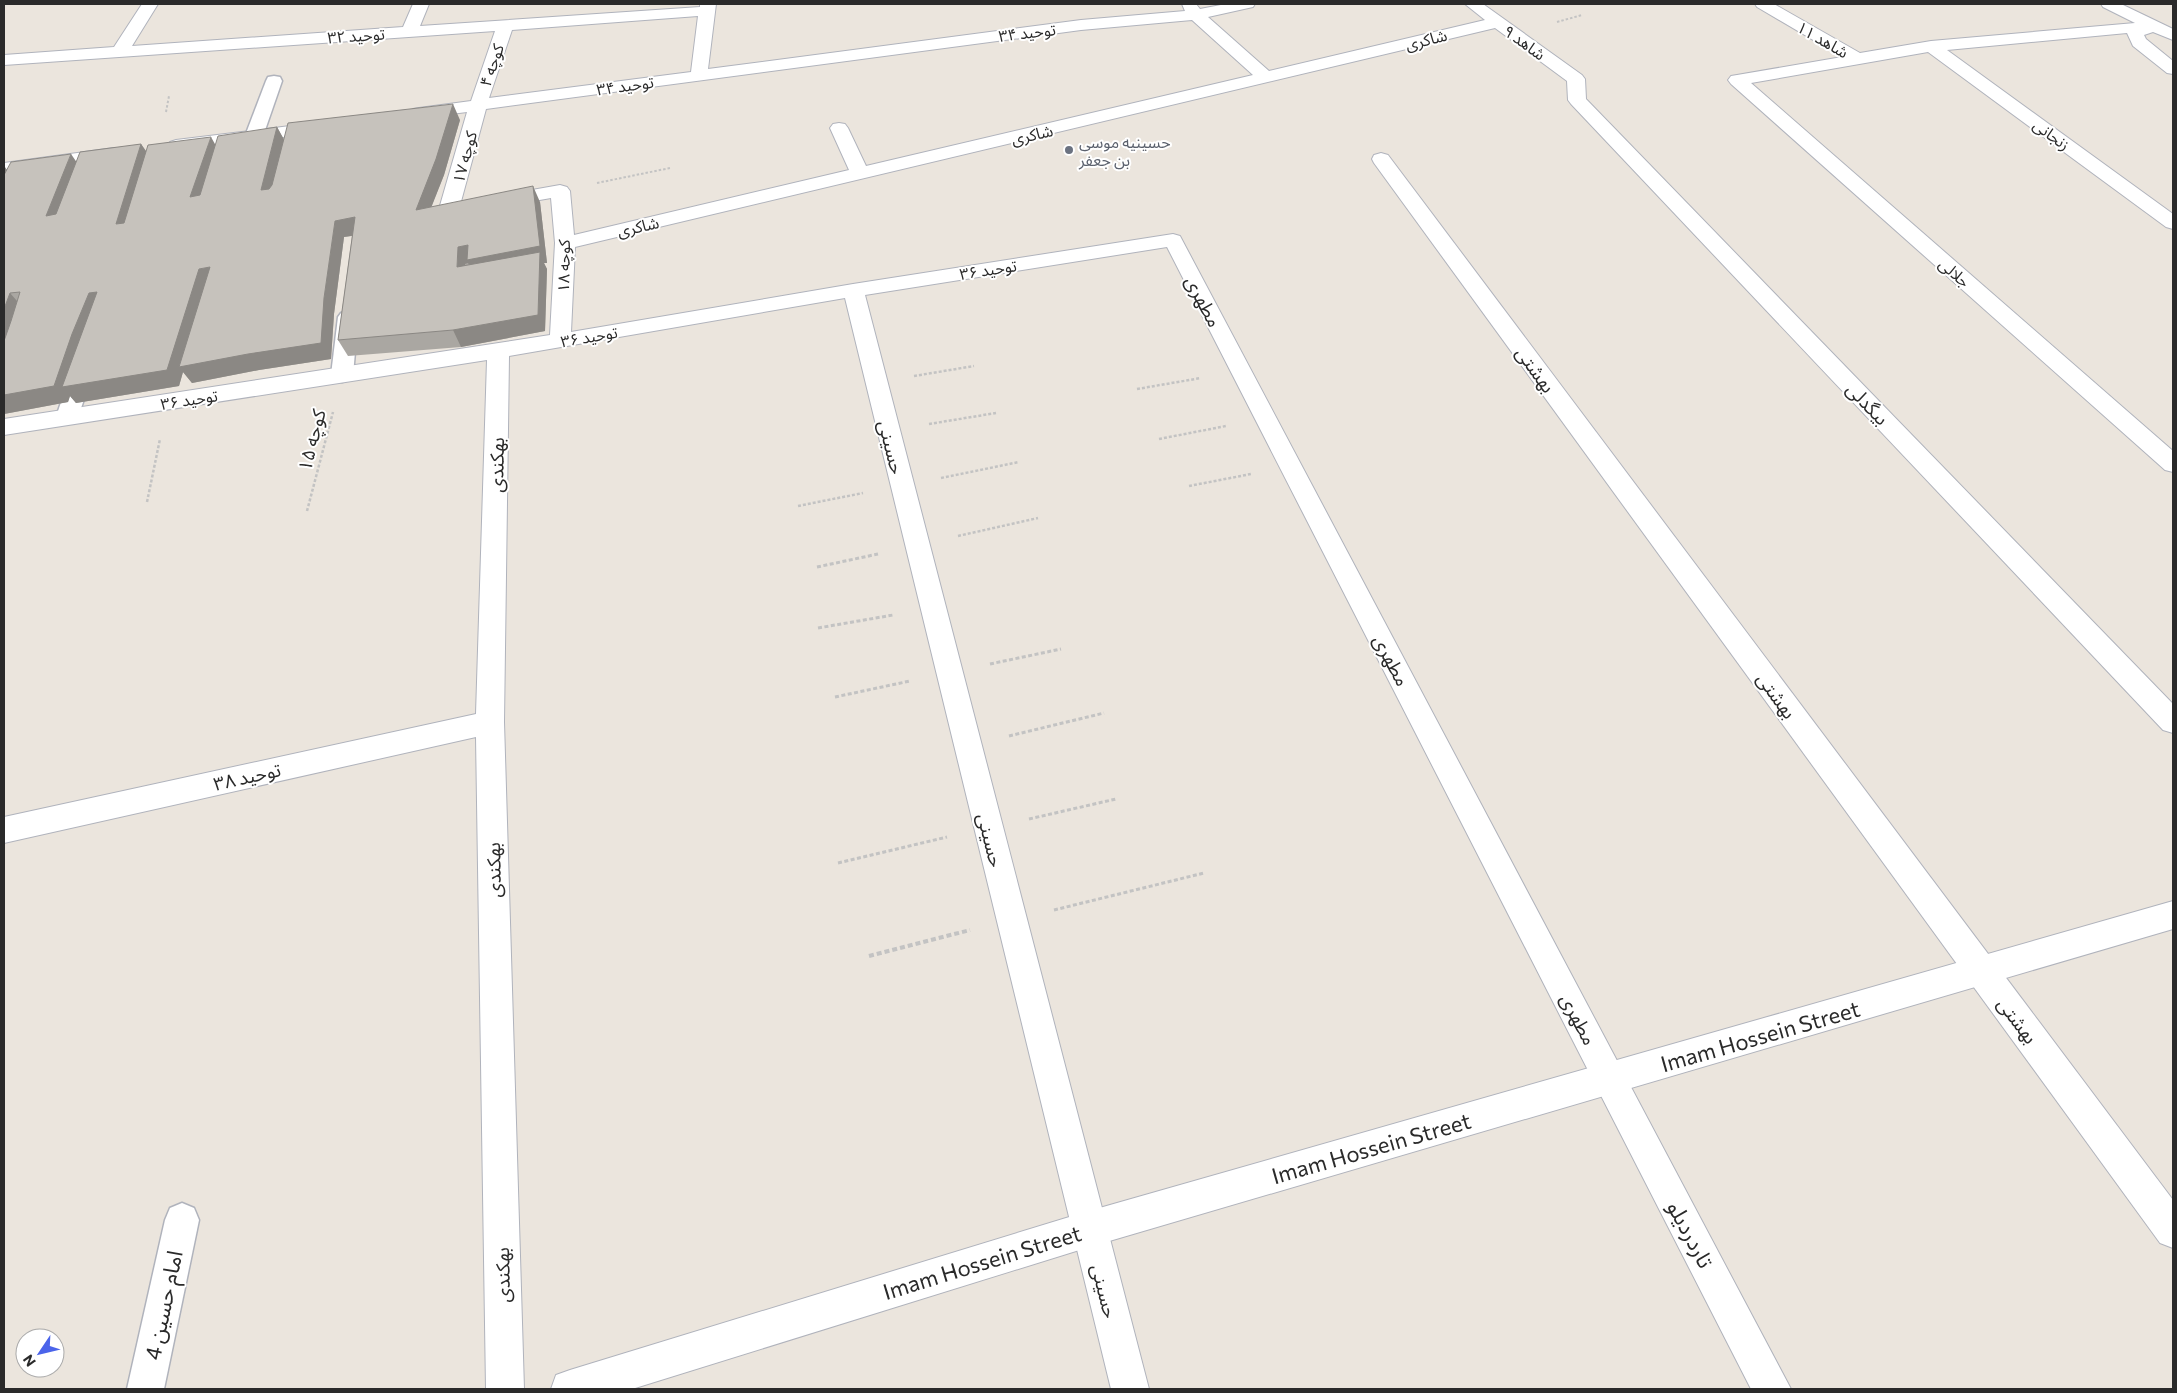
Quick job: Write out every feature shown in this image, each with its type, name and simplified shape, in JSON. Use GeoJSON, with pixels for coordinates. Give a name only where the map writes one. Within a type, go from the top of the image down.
{"type":"FeatureCollection","features":[{"type":"Feature","properties":{"kind":"street"},"geometry":{"type":"LineString","coordinates":[[120,51],[150,4]]}},
{"type":"Feature","properties":{"kind":"street"},"geometry":{"type":"LineString","coordinates":[[410,32],[421,4]]}},
{"type":"Feature","properties":{"kind":"street","name":"توحید ۳۴"},"geometry":{"type":"LineString","coordinates":[[401,116],[699,75],[1247,4]]}},
{"type":"Feature","properties":{"kind":"street","name":"شاهد ۹"},"geometry":{"type":"LineString","coordinates":[[1474,4],[1576,79]]}},
{"type":"Feature","properties":{"kind":"street","name":"شاهد ۱۱"},"geometry":{"type":"LineString","coordinates":[[1763,4],[1858,59]]}},
{"type":"Feature","properties":{"kind":"street"},"geometry":{"type":"LineString","coordinates":[[2109,4],[2173,35]]}},
{"type":"Feature","properties":{"kind":"street"},"geometry":{"type":"LineString","coordinates":[[699,75],[708,7]]}},
{"type":"Feature","properties":{"kind":"street","name":"توحید ۳۲"},"geometry":{"type":"LineString","coordinates":[[4,60],[410,32],[708,7]]}},
{"type":"Feature","properties":{"kind":"street"},"geometry":{"type":"LineString","coordinates":[[1192,10],[1267,78]]}},
{"type":"Feature","properties":{"kind":"street","name":"شاکری"},"geometry":{"type":"LineString","coordinates":[[565,243],[1498,22]]}},
{"type":"Feature","properties":{"kind":"street","name":"کوچه ۴"},"geometry":{"type":"LineString","coordinates":[[478,105],[505,24]]}},
{"type":"Feature","properties":{"kind":"street"},"geometry":{"type":"LineString","coordinates":[[1858,59],[1931,46],[2154,26]]}},
{"type":"Feature","properties":{"kind":"street"},"geometry":{"type":"LineString","coordinates":[[2154,26],[2135,33],[2138,42],[2173,69]]}},
{"type":"Feature","properties":{"kind":"street","name":"زنجانی"},"geometry":{"type":"LineString","coordinates":[[1931,46],[2173,223]]}},
{"type":"Feature","properties":{"kind":"street","name":"جلالی"},"geometry":{"type":"LineString","coordinates":[[1858,59],[1737,80],[2173,464]]}},
{"type":"Feature","properties":{"kind":"street","name":"بیگدلی"},"geometry":{"type":"LineString","coordinates":[[1576,79],[1577,100],[2173,722]]}},
{"type":"Feature","properties":{"kind":"street","name":"کوچه ۱۷"},"geometry":{"type":"LineString","coordinates":[[478,105],[460,207],[560,191]]}},
{"type":"Feature","properties":{"kind":"street"},"geometry":{"type":"LineString","coordinates":[[159,148],[334,125]]}},
{"type":"Feature","properties":{"kind":"street"},"geometry":{"type":"LineString","coordinates":[[839,128],[860,174]]}},
{"type":"Feature","properties":{"kind":"street"},"geometry":{"type":"LineString","coordinates":[[4,169],[130,152]]}},
{"type":"Feature","properties":{"kind":"street","name":"بهشتی"},"geometry":{"type":"LineString","coordinates":[[1381,160],[2173,1230]]}},
{"type":"Feature","properties":{"kind":"street","name":"کوچه ۱۸"},"geometry":{"type":"LineString","coordinates":[[560,191],[565,243],[560,341]]}},
{"type":"Feature","properties":{"kind":"street","name":"توحید ۳۶"},"geometry":{"type":"LineString","coordinates":[[4,427],[498,351],[853,290],[1173,240]]}},
{"type":"Feature","properties":{"kind":"street","name":"مطهری"},"geometry":{"type":"LineString","coordinates":[[1173,240],[1610,1079]]}},
{"type":"Feature","properties":{"kind":"street","name":"حسینی"},"geometry":{"type":"LineString","coordinates":[[853,290],[1130,1389]]}},
{"type":"Feature","properties":{"kind":"street","name":"بهکندی"},"geometry":{"type":"LineString","coordinates":[[498,351],[490,722],[505,1389]]}},
{"type":"Feature","properties":{"kind":"street","name":"توحید ۳۸"},"geometry":{"type":"LineString","coordinates":[[4,830],[490,722]]}},
{"type":"Feature","properties":{"kind":"street","name":"Imam Hossein Street"},"geometry":{"type":"LineString","coordinates":[[570,1389],[1089,1229],[2173,916]]}},
{"type":"Feature","properties":{"kind":"street","name":"تاردردیلو"},"geometry":{"type":"LineString","coordinates":[[1610,1079],[1772,1389]]}},
{"type":"Feature","properties":{"kind":"lane"},"geometry":{"type":"LineString","coordinates":[[254,136],[274,81]]}},
{"type":"Feature","properties":{"kind":"lane"},"geometry":{"type":"LineString","coordinates":[[342,375],[350,297]]}},
{"type":"Feature","properties":{"kind":"lane"},"geometry":{"type":"LineString","coordinates":[[68,417],[91,347]]}},
{"type":"Feature","properties":{"kind":"lane","name":"امام حسین 4"},"geometry":{"type":"LineString","coordinates":[[145,1389],[182,1220]]}},
{"type":"Feature","properties":{"kind":"path"},"geometry":{"type":"LineString","coordinates":[[560,191],[670,168]]}},
{"type":"Feature","properties":{"kind":"path"},"geometry":{"type":"LineString","coordinates":[[876,383],[974,366]]}},
{"type":"Feature","properties":{"kind":"path"},"geometry":{"type":"LineString","coordinates":[[1137,389],[1241,372]]}},
{"type":"Feature","properties":{"kind":"path","name":"کوچه ۱۵"},"geometry":{"type":"LineString","coordinates":[[307,511],[342,375]]}},
{"type":"Feature","properties":{"kind":"path"},"geometry":{"type":"LineString","coordinates":[[147,502],[167,402]]}},
{"type":"Feature","properties":{"kind":"path"},"geometry":{"type":"LineString","coordinates":[[889,431],[996,413]]}},
{"type":"Feature","properties":{"kind":"path"},"geometry":{"type":"LineString","coordinates":[[1159,439],[1266,419]]}},
{"type":"Feature","properties":{"kind":"path"},"geometry":{"type":"LineString","coordinates":[[1189,486],[1291,467]]}},
{"type":"Feature","properties":{"kind":"path"},"geometry":{"type":"LineString","coordinates":[[818,628],[932,607]]}},
{"type":"Feature","properties":{"kind":"path"},"geometry":{"type":"LineString","coordinates":[[967,746],[1104,713]]}},
{"type":"Feature","properties":{"kind":"building"},"geometry":{"type":"Polygon","coordinates":[[[453,104],[436,159],[416,210],[533,186],[540,246],[467,260],[468,245],[458,247],[457,267],[540,252],[538,315],[453,330],[338,340],[355,217],[335,221],[324,298],[321,343],[179,367],[210,267],[199,269],[167,370],[62,387],[97,292],[89,293],[54,386],[4,395],[4,341],[20,292],[10,293],[4,309],[4,175],[11,162],[71,154],[46,216],[56,214],[80,152],[141,144],[116,224],[124,223],[148,145],[211,137],[190,197],[200,195],[218,136],[277,127],[261,190],[269,189],[272,185],[288,123],[453,104]]]}},
{"type":"Feature","properties":{"kind":"place","name":"حسینیه موسی بن جعفر"},"geometry":{"type":"Point","coordinates":[1069,150]}}]}
